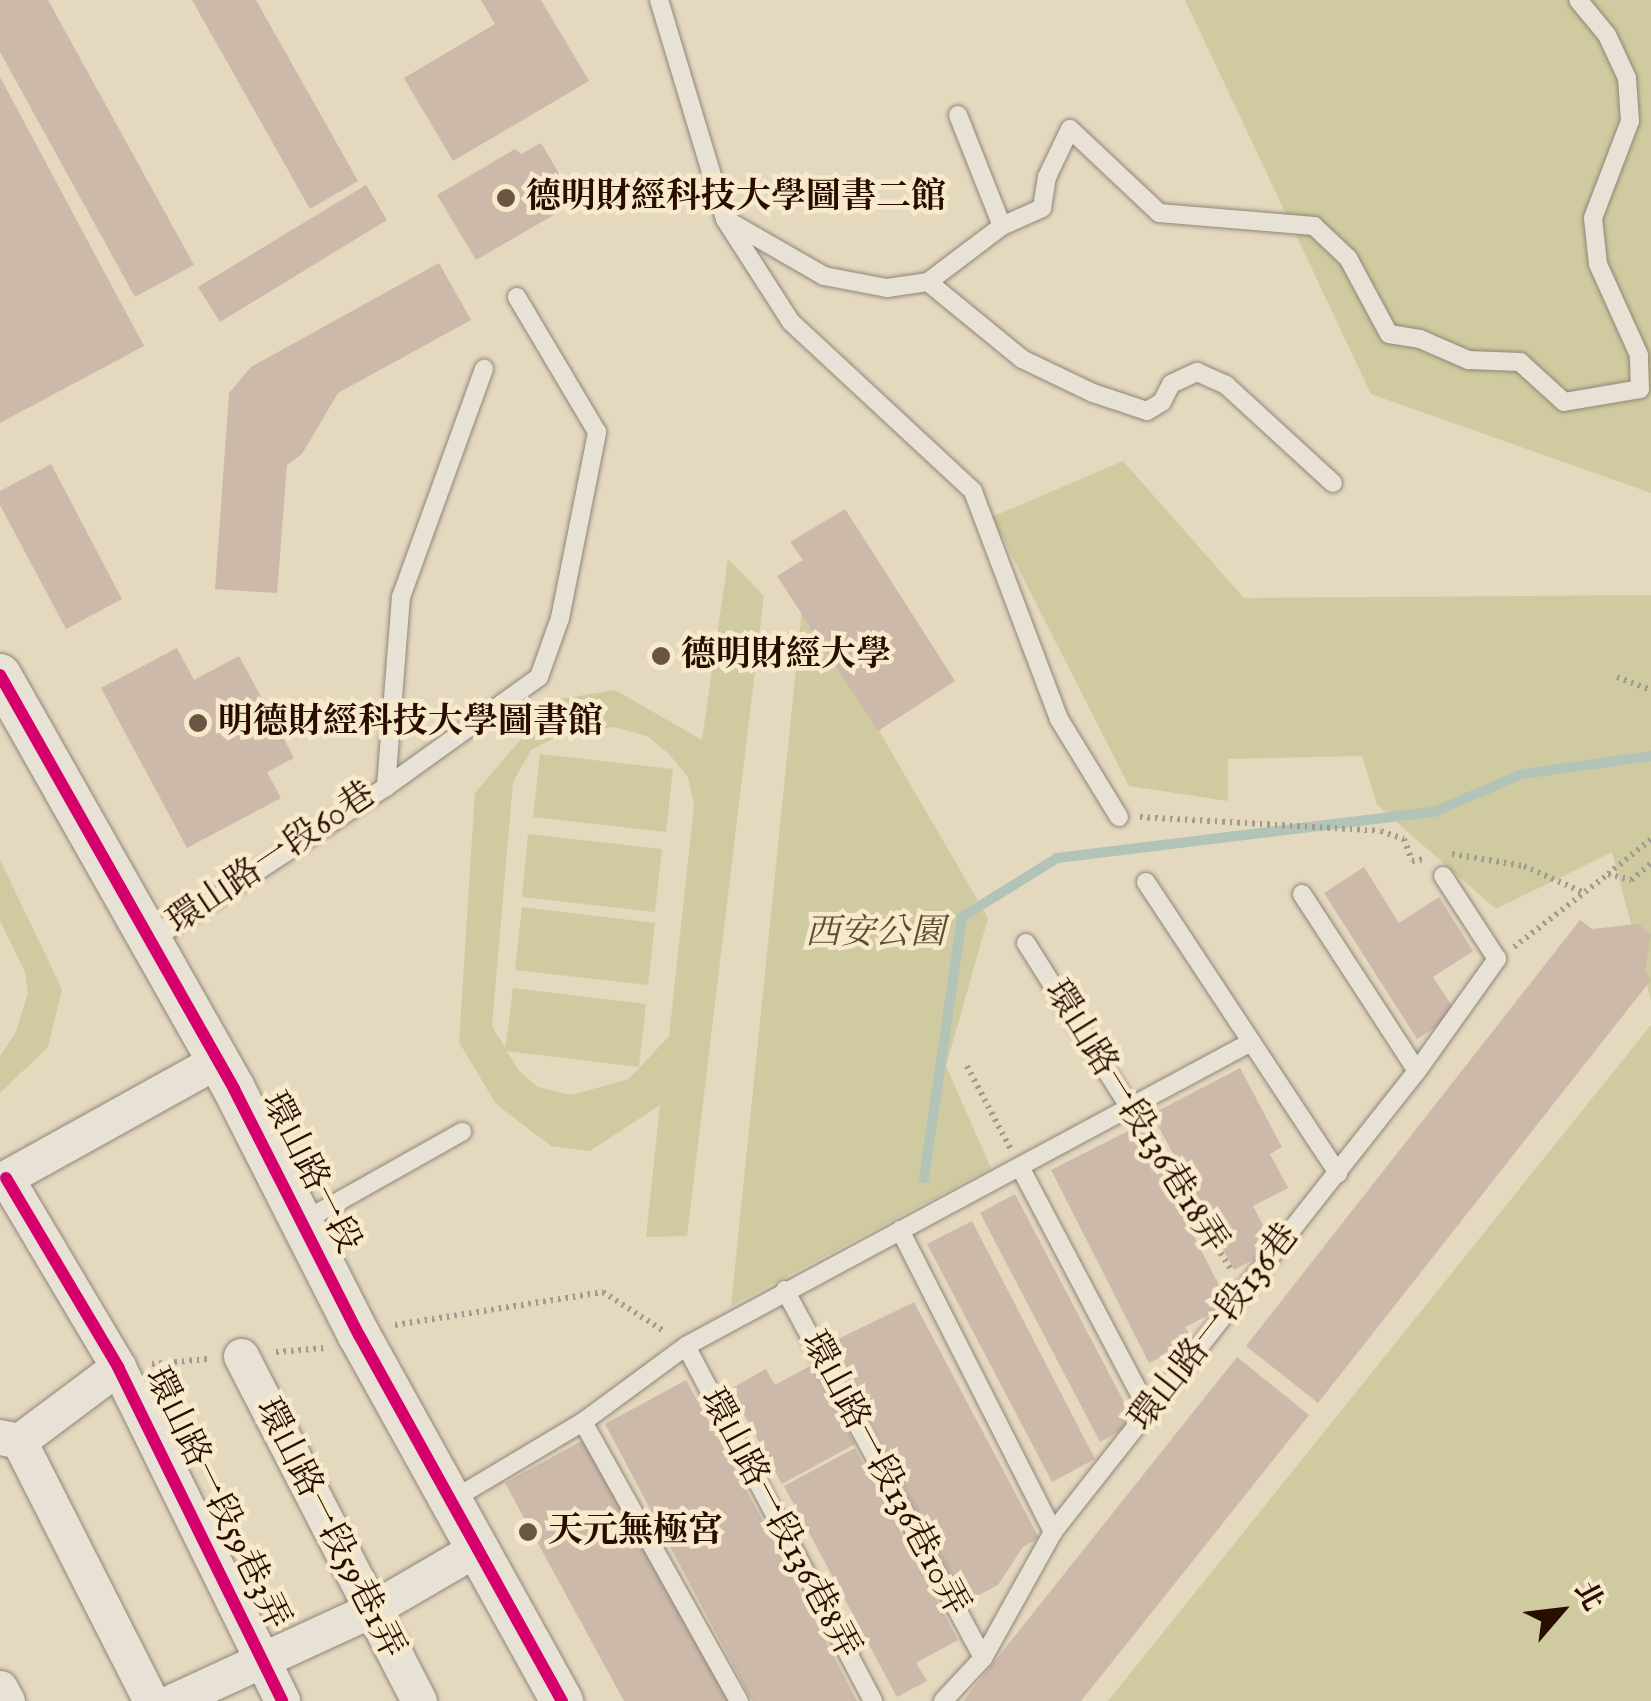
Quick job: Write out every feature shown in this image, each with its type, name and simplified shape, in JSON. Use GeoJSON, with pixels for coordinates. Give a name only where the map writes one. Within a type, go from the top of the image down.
{"type":"FeatureCollection","features":[{"type":"Feature","properties":{"kind":"street","name":"環山路一段"},"geometry":{"type":"LineString","coordinates":[[0,675],[218,1060],[562,1701]]}},
{"type":"Feature","properties":{"kind":"street"},"geometry":{"type":"LineString","coordinates":[[3,1180],[218,1060]]}},
{"type":"Feature","properties":{"kind":"street","name":"環山路一段59巷3弄"},"geometry":{"type":"LineString","coordinates":[[3,1180],[118,1368],[282,1701]]}},
{"type":"Feature","properties":{"kind":"street","name":"環山路一段59巷1弄"},"geometry":{"type":"LineString","coordinates":[[241,1356],[368,1611],[418,1701]]}},
{"type":"Feature","properties":{"kind":"street"},"geometry":{"type":"LineString","coordinates":[[118,1368],[10,1439],[151,1701]]}},
{"type":"Feature","properties":{"kind":"street"},"geometry":{"type":"LineString","coordinates":[[173,1701],[259,1657],[368,1611],[479,1547]]}},
{"type":"Feature","properties":{"kind":"street"},"geometry":{"type":"LineString","coordinates":[[0,1688],[7,1701]]}},
{"type":"Feature","properties":{"kind":"lane"},"geometry":{"type":"LineString","coordinates":[[658,0],[725,219],[791,322],[973,491],[1059,719],[1119,818]]}},
{"type":"Feature","properties":{"kind":"lane"},"geometry":{"type":"LineString","coordinates":[[725,219],[824,276],[887,288],[928,282],[1002,226],[1042,208],[1047,177],[1070,129],[1160,213],[1314,226],[1348,258],[1389,334],[1420,339],[1468,360],[1520,362],[1564,402],[1640,388],[1640,354],[1598,264],[1594,218],[1630,121],[1626,78],[1607,34],[1578,0]]}},
{"type":"Feature","properties":{"kind":"lane"},"geometry":{"type":"LineString","coordinates":[[958,116],[1002,226]]}},
{"type":"Feature","properties":{"kind":"lane"},"geometry":{"type":"LineString","coordinates":[[928,282],[1022,359],[1093,393],[1147,410],[1162,402],[1171,384],[1197,372],[1226,385],[1333,483]]}},
{"type":"Feature","properties":{"kind":"lane"},"geometry":{"type":"LineString","coordinates":[[386,788],[539,677],[560,618],[597,432],[516,297]]}},
{"type":"Feature","properties":{"kind":"lane","name":"環山路一段60巷"},"geometry":{"type":"LineString","coordinates":[[151,940],[386,788],[401,597],[484,369]]}},
{"type":"Feature","properties":{"kind":"lane"},"geometry":{"type":"LineString","coordinates":[[1443,876],[1496,959]]}},
{"type":"Feature","properties":{"kind":"lane"},"geometry":{"type":"LineString","coordinates":[[1146,882],[1338,1173]]}},
{"type":"Feature","properties":{"kind":"lane"},"geometry":{"type":"LineString","coordinates":[[1302,894],[1417,1071]]}},
{"type":"Feature","properties":{"kind":"lane","name":"環山路一段136巷18弄"},"geometry":{"type":"LineString","coordinates":[[1026,943],[1130,1108]]}},
{"type":"Feature","properties":{"kind":"lane","name":"環山路一段136巷"},"geometry":{"type":"LineString","coordinates":[[943,1701],[983,1658],[1053,1532],[1417,1071],[1496,959]]}},
{"type":"Feature","properties":{"kind":"lane"},"geometry":{"type":"LineString","coordinates":[[452,1500],[584,1422],[686,1346],[1251,1042]]}},
{"type":"Feature","properties":{"kind":"lane"},"geometry":{"type":"LineString","coordinates":[[302,1222],[462,1132]]}},
{"type":"Feature","properties":{"kind":"lane"},"geometry":{"type":"LineString","coordinates":[[1020,1167],[1149,1412]]}},
{"type":"Feature","properties":{"kind":"lane"},"geometry":{"type":"LineString","coordinates":[[900,1230],[1053,1532]]}},
{"type":"Feature","properties":{"kind":"lane","name":"環山路一段136巷10弄"},"geometry":{"type":"LineString","coordinates":[[785,1290],[983,1658]]}},
{"type":"Feature","properties":{"kind":"lane","name":"環山路一段136巷8弄"},"geometry":{"type":"LineString","coordinates":[[686,1346],[873,1701]]}},
{"type":"Feature","properties":{"kind":"lane"},"geometry":{"type":"LineString","coordinates":[[584,1422],[738,1701]]}},
{"type":"Feature","properties":{"kind":"path"},"geometry":{"type":"LineString","coordinates":[[1617,677],[1647,688]]}},
{"type":"Feature","properties":{"kind":"path"},"geometry":{"type":"LineString","coordinates":[[1119,818],[1380,831],[1404,839],[1412,861],[1474,856],[1524,866],[1585,893]]}},
{"type":"Feature","properties":{"kind":"path"},"geometry":{"type":"LineString","coordinates":[[1496,959],[1651,840]]}},
{"type":"Feature","properties":{"kind":"path"},"geometry":{"type":"LineString","coordinates":[[1608,874],[1630,880],[1651,863]]}},
{"type":"Feature","properties":{"kind":"path"},"geometry":{"type":"LineString","coordinates":[[967,1066],[1020,1167]]}},
{"type":"Feature","properties":{"kind":"path"},"geometry":{"type":"LineString","coordinates":[[395,1324],[603,1292],[686,1346]]}},
{"type":"Feature","properties":{"kind":"green space"},"geometry":{"type":"Polygon","coordinates":[[[1185,0],[1651,0],[1651,493],[1371,394],[1185,0]]]}},
{"type":"Feature","properties":{"kind":"green space"},"geometry":{"type":"Polygon","coordinates":[[[1123,461],[1244,598],[1651,595],[1651,1000],[1612,852],[1496,909],[1377,805],[1362,756],[1228,759],[1228,801],[1129,786],[992,517],[1123,461]]]}},
{"type":"Feature","properties":{"kind":"green space"},"geometry":{"type":"Polygon","coordinates":[[[728,559],[764,596],[687,1236],[646,1237],[660,1105],[590,1151],[551,1146],[496,1104],[459,1042],[475,793],[554,700],[615,690],[702,740],[728,559]],[[614,727],[563,734],[531,750],[513,782],[492,1026],[519,1071],[538,1087],[571,1095],[629,1079],[669,1036],[694,806],[688,777],[647,736],[614,727]]]}},
{"type":"Feature","properties":{"kind":"green space","name":"西安公園"},"geometry":{"type":"Polygon","coordinates":[[[803,600],[988,918],[946,1066],[991,1168],[731,1306],[803,600]]]}},
{"type":"Feature","properties":{"kind":"green space"},"geometry":{"type":"Polygon","coordinates":[[[540,754],[673,769],[666,832],[533,817],[540,754]]]}},
{"type":"Feature","properties":{"kind":"green space"},"geometry":{"type":"Polygon","coordinates":[[[528,834],[662,849],[655,912],[522,897],[528,834]]]}},
{"type":"Feature","properties":{"kind":"green space"},"geometry":{"type":"Polygon","coordinates":[[[0,860],[62,989],[48,1047],[0,1093],[0,1056],[15,1034],[28,993],[25,972],[0,921],[0,860]]]}},
{"type":"Feature","properties":{"kind":"green space"},"geometry":{"type":"Polygon","coordinates":[[[522,907],[655,923],[648,985],[515,970],[522,907]]]}},
{"type":"Feature","properties":{"kind":"green space"},"geometry":{"type":"Polygon","coordinates":[[[513,988],[646,1004],[639,1067],[505,1051],[513,988]]]}},
{"type":"Feature","properties":{"kind":"green space"},"geometry":{"type":"Polygon","coordinates":[[[1651,1025],[1651,1701],[1108,1701],[1651,1025]]]}},
{"type":"Feature","properties":{"kind":"building"},"geometry":{"type":"Polygon","coordinates":[[[0,0],[48,0],[194,265],[135,297],[0,52],[0,0]]]}},
{"type":"Feature","properties":{"kind":"building"},"geometry":{"type":"Polygon","coordinates":[[[192,0],[256,0],[358,181],[310,209],[192,0]]]}},
{"type":"Feature","properties":{"kind":"building"},"geometry":{"type":"Polygon","coordinates":[[[481,0],[541,0],[589,81],[453,161],[404,78],[495,24],[481,0]]]}},
{"type":"Feature","properties":{"kind":"building"},"geometry":{"type":"Polygon","coordinates":[[[0,77],[144,346],[0,423],[0,77]]]}},
{"type":"Feature","properties":{"kind":"building","name":"德明財經科技大學圖書二館"},"geometry":{"type":"Polygon","coordinates":[[[541,143],[576,202],[476,260],[437,195],[515,149],[521,154],[541,143]]]}},
{"type":"Feature","properties":{"kind":"building"},"geometry":{"type":"Polygon","coordinates":[[[366,185],[387,220],[220,322],[198,287],[366,185]]]}},
{"type":"Feature","properties":{"kind":"building"},"geometry":{"type":"Polygon","coordinates":[[[439,263],[471,320],[338,393],[302,454],[287,465],[277,593],[215,589],[229,393],[251,367],[439,263]]]}},
{"type":"Feature","properties":{"kind":"building"},"geometry":{"type":"Polygon","coordinates":[[[51,464],[122,599],[66,629],[0,505],[0,491],[51,464]]]}},
{"type":"Feature","properties":{"kind":"building"},"geometry":{"type":"Polygon","coordinates":[[[845,509],[955,681],[878,731],[777,576],[803,560],[790,542],[845,509]]]}},
{"type":"Feature","properties":{"kind":"building","name":"明德財經科技大學圖書館"},"geometry":{"type":"Polygon","coordinates":[[[177,648],[194,680],[239,656],[294,758],[267,772],[281,798],[187,848],[101,688],[177,648]]]}},
{"type":"Feature","properties":{"kind":"building"},"geometry":{"type":"Polygon","coordinates":[[[1364,867],[1399,923],[1439,897],[1473,951],[1433,977],[1457,1014],[1417,1039],[1324,893],[1364,867]]]}},
{"type":"Feature","properties":{"kind":"building"},"geometry":{"type":"Polygon","coordinates":[[[1580,920],[1592,929],[1638,924],[1651,934],[1645,972],[1651,980],[1318,1403],[1246,1346],[1580,920]]]}},
{"type":"Feature","properties":{"kind":"building"},"geometry":{"type":"Polygon","coordinates":[[[1240,1068],[1282,1147],[1270,1154],[1288,1188],[1253,1206],[1275,1248],[1234,1270],[1152,1114],[1240,1068]]]}},
{"type":"Feature","properties":{"kind":"building"},"geometry":{"type":"Polygon","coordinates":[[[1138,1126],[1229,1305],[1185,1327],[1193,1341],[1149,1363],[1051,1170],[1138,1126]]]}},
{"type":"Feature","properties":{"kind":"building"},"geometry":{"type":"Polygon","coordinates":[[[1015,1194],[1135,1423],[1100,1442],[980,1213],[1015,1194]]]}},
{"type":"Feature","properties":{"kind":"building"},"geometry":{"type":"Polygon","coordinates":[[[972,1221],[1095,1459],[1052,1482],[927,1244],[972,1221]]]}},
{"type":"Feature","properties":{"kind":"building"},"geometry":{"type":"Polygon","coordinates":[[[914,1302],[1039,1538],[1023,1547],[998,1585],[966,1602],[828,1344],[914,1302]]]}},
{"type":"Feature","properties":{"kind":"building"},"geometry":{"type":"Polygon","coordinates":[[[1237,1357],[1309,1415],[1184,1572],[1081,1701],[963,1701],[1237,1357]]]}},
{"type":"Feature","properties":{"kind":"building"},"geometry":{"type":"Polygon","coordinates":[[[812,1365],[855,1444],[782,1484],[730,1389],[766,1369],[775,1385],[812,1365]]]}},
{"type":"Feature","properties":{"kind":"building"},"geometry":{"type":"Polygon","coordinates":[[[686,1380],[857,1701],[752,1701],[605,1424],[686,1380]]]}},
{"type":"Feature","properties":{"kind":"building"},"geometry":{"type":"Polygon","coordinates":[[[587,1438],[730,1701],[624,1701],[505,1483],[587,1438]]]}},
{"type":"Feature","properties":{"kind":"building"},"geometry":{"type":"Polygon","coordinates":[[[855,1448],[958,1640],[916,1663],[927,1681],[897,1697],[784,1486],[855,1448]]]}},
{"type":"Feature","properties":{"kind":"waterway"},"geometry":{"type":"LineString","coordinates":[[924,1178],[962,917],[1057,858],[1434,812],[1522,774],[1651,756]]}},
{"type":"Feature","properties":{"kind":"cycle path"},"geometry":{"type":"LineString","coordinates":[[0,675],[234,1089],[359,1335],[562,1701]]}},
{"type":"Feature","properties":{"kind":"cycle path"},"geometry":{"type":"LineString","coordinates":[[6,1178],[118,1367],[282,1701]]}},
{"type":"Feature","properties":{"kind":"place","name":"德明財經科技大學圖書二館"},"geometry":{"type":"Point","coordinates":[506,198]}},
{"type":"Feature","properties":{"kind":"place","name":"德明財經大學"},"geometry":{"type":"Point","coordinates":[661,656]}},
{"type":"Feature","properties":{"kind":"place","name":"明德財經科技大學圖書館"},"geometry":{"type":"Point","coordinates":[198,723]}},
{"type":"Feature","properties":{"kind":"place","name":"天元無極宮"},"geometry":{"type":"Point","coordinates":[528,1532]}}]}
